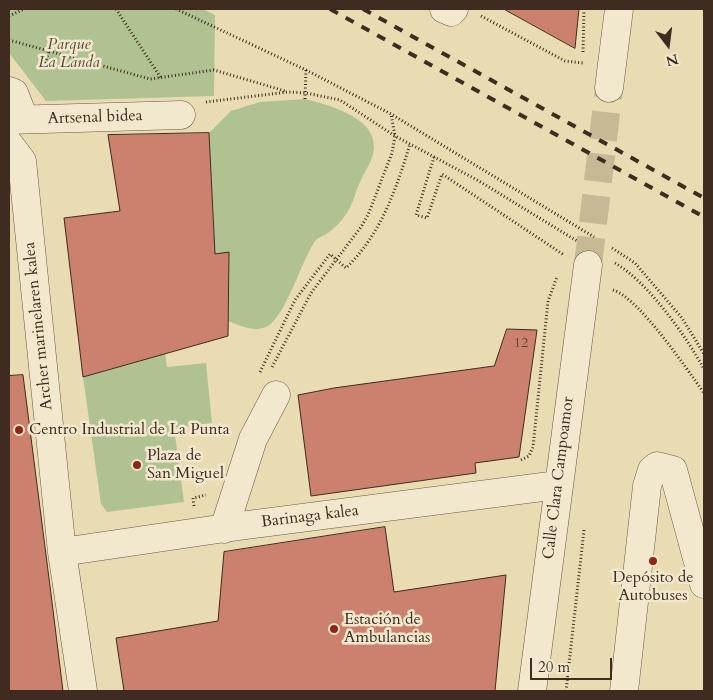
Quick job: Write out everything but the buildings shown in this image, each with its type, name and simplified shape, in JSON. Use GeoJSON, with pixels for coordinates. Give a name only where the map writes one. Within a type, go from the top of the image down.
{"type":"FeatureCollection","features":[{"type":"Feature","properties":{"kind":"street"},"geometry":{"type":"LineString","coordinates":[[444,9],[451,12],[464,11]]}},
{"type":"Feature","properties":{"kind":"street"},"geometry":{"type":"LineString","coordinates":[[609,88],[618,9]]}},
{"type":"Feature","properties":{"kind":"street"},"geometry":{"type":"LineString","coordinates":[[9,91],[14,94],[16,120]]}},
{"type":"Feature","properties":{"kind":"street","name":"Artsenal bidea"},"geometry":{"type":"LineString","coordinates":[[16,120],[181,115]]}},
{"type":"Feature","properties":{"kind":"street","name":"Archer marinelaren kalea"},"geometry":{"type":"LineString","coordinates":[[9,144],[22,161],[62,552],[83,691]]}},
{"type":"Feature","properties":{"kind":"street","name":"Calle Clara Campoamor"},"geometry":{"type":"LineString","coordinates":[[532,691],[589,253]]}},
{"type":"Feature","properties":{"kind":"street"},"geometry":{"type":"LineString","coordinates":[[224,529],[253,439],[268,382]]}},
{"type":"Feature","properties":{"kind":"street"},"geometry":{"type":"LineString","coordinates":[[624,691],[647,486],[652,470],[658,466],[673,470],[704,584]]}},
{"type":"Feature","properties":{"kind":"street","name":"Barinaga kalea"},"geometry":{"type":"LineString","coordinates":[[62,552],[558,485]]}},
{"type":"Feature","properties":{"kind":"path"},"geometry":{"type":"LineString","coordinates":[[9,16],[24,9]]}},
{"type":"Feature","properties":{"kind":"path"},"geometry":{"type":"LineString","coordinates":[[116,9],[161,78]]}},
{"type":"Feature","properties":{"kind":"path"},"geometry":{"type":"LineString","coordinates":[[176,9],[306,70],[391,114],[561,217],[589,253]]}},
{"type":"Feature","properties":{"kind":"path"},"geometry":{"type":"LineString","coordinates":[[584,9],[583,64],[585,72]]}},
{"type":"Feature","properties":{"kind":"path"},"geometry":{"type":"LineString","coordinates":[[464,11],[565,61],[583,64]]}},
{"type":"Feature","properties":{"kind":"path"},"geometry":{"type":"LineString","coordinates":[[9,40],[150,79],[214,70],[288,92]]}},
{"type":"Feature","properties":{"kind":"path"},"geometry":{"type":"LineString","coordinates":[[45,64],[49,51]]}},
{"type":"Feature","properties":{"kind":"path"},"geometry":{"type":"LineString","coordinates":[[306,70],[306,99]]}},
{"type":"Feature","properties":{"kind":"path"},"geometry":{"type":"LineString","coordinates":[[205,102],[288,92],[306,93],[340,100],[395,136],[479,181],[589,253]]}},
{"type":"Feature","properties":{"kind":"path"},"geometry":{"type":"LineString","coordinates":[[268,382],[311,294],[361,228],[368,215],[392,153],[395,136],[391,114]]}},
{"type":"Feature","properties":{"kind":"path"},"geometry":{"type":"LineString","coordinates":[[268,382],[295,300],[330,254],[346,268],[360,254],[376,233],[400,178],[410,144]]}},
{"type":"Feature","properties":{"kind":"path"},"geometry":{"type":"LineString","coordinates":[[434,157],[416,215],[427,218],[442,174],[589,253],[631,272],[690,343],[704,369]]}},
{"type":"Feature","properties":{"kind":"path"},"geometry":{"type":"LineString","coordinates":[[565,248],[589,253]]}},
{"type":"Feature","properties":{"kind":"path"},"geometry":{"type":"LineString","coordinates":[[611,248],[635,263],[682,318],[704,354]]}},
{"type":"Feature","properties":{"kind":"path"},"geometry":{"type":"LineString","coordinates":[[561,265],[589,253]]}},
{"type":"Feature","properties":{"kind":"path"},"geometry":{"type":"LineString","coordinates":[[515,462],[529,456],[533,447],[548,301],[558,274]]}},
{"type":"Feature","properties":{"kind":"path"},"geometry":{"type":"LineString","coordinates":[[612,290],[621,293],[655,329],[704,393]]}},
{"type":"Feature","properties":{"kind":"path"},"geometry":{"type":"LineString","coordinates":[[195,514],[193,498],[205,495],[210,488]]}},
{"type":"Feature","properties":{"kind":"path"},"geometry":{"type":"LineString","coordinates":[[184,509],[203,506]]}},
{"type":"Feature","properties":{"kind":"green space","name":"Parque La Landa"},"geometry":{"type":"Polygon","coordinates":[[[9,9],[203,9],[215,15],[214,96],[46,101],[9,53],[9,9]]]}},
{"type":"Feature","properties":{"kind":"green space"},"geometry":{"type":"Polygon","coordinates":[[[305,99],[337,109],[359,120],[373,137],[374,148],[371,160],[347,213],[334,228],[315,241],[287,300],[275,320],[263,328],[248,328],[228,321],[229,253],[215,254],[209,133],[231,111],[260,102],[305,99]]]}},
{"type":"Feature","properties":{"kind":"green space","name":"Plaza de San Miguel"},"geometry":{"type":"Polygon","coordinates":[[[165,352],[167,367],[206,363],[212,423],[174,428],[184,502],[107,512],[101,504],[83,377],[165,352]]]}},
{"type":"Feature","properties":{"kind":"tunnel"},"geometry":{"type":"LineString","coordinates":[[588,265],[609,88]]}},
{"type":"Feature","properties":{"kind":"railway"},"geometry":{"type":"LineString","coordinates":[[330,9],[704,217]]}},
{"type":"Feature","properties":{"kind":"railway"},"geometry":{"type":"LineString","coordinates":[[363,9],[704,198]]}},
{"type":"Feature","properties":{"kind":"place","name":"Centro Industrial de La Punta"},"geometry":{"type":"Point","coordinates":[19,430]}},
{"type":"Feature","properties":{"kind":"place","name":"Plaza de San Miguel"},"geometry":{"type":"Point","coordinates":[137,465]}},
{"type":"Feature","properties":{"kind":"place","name":"Depósito de Autobuses"},"geometry":{"type":"Point","coordinates":[653,561]}},
{"type":"Feature","properties":{"kind":"place","name":"Estación de Ambulancias"},"geometry":{"type":"Point","coordinates":[334,629]}}]}
